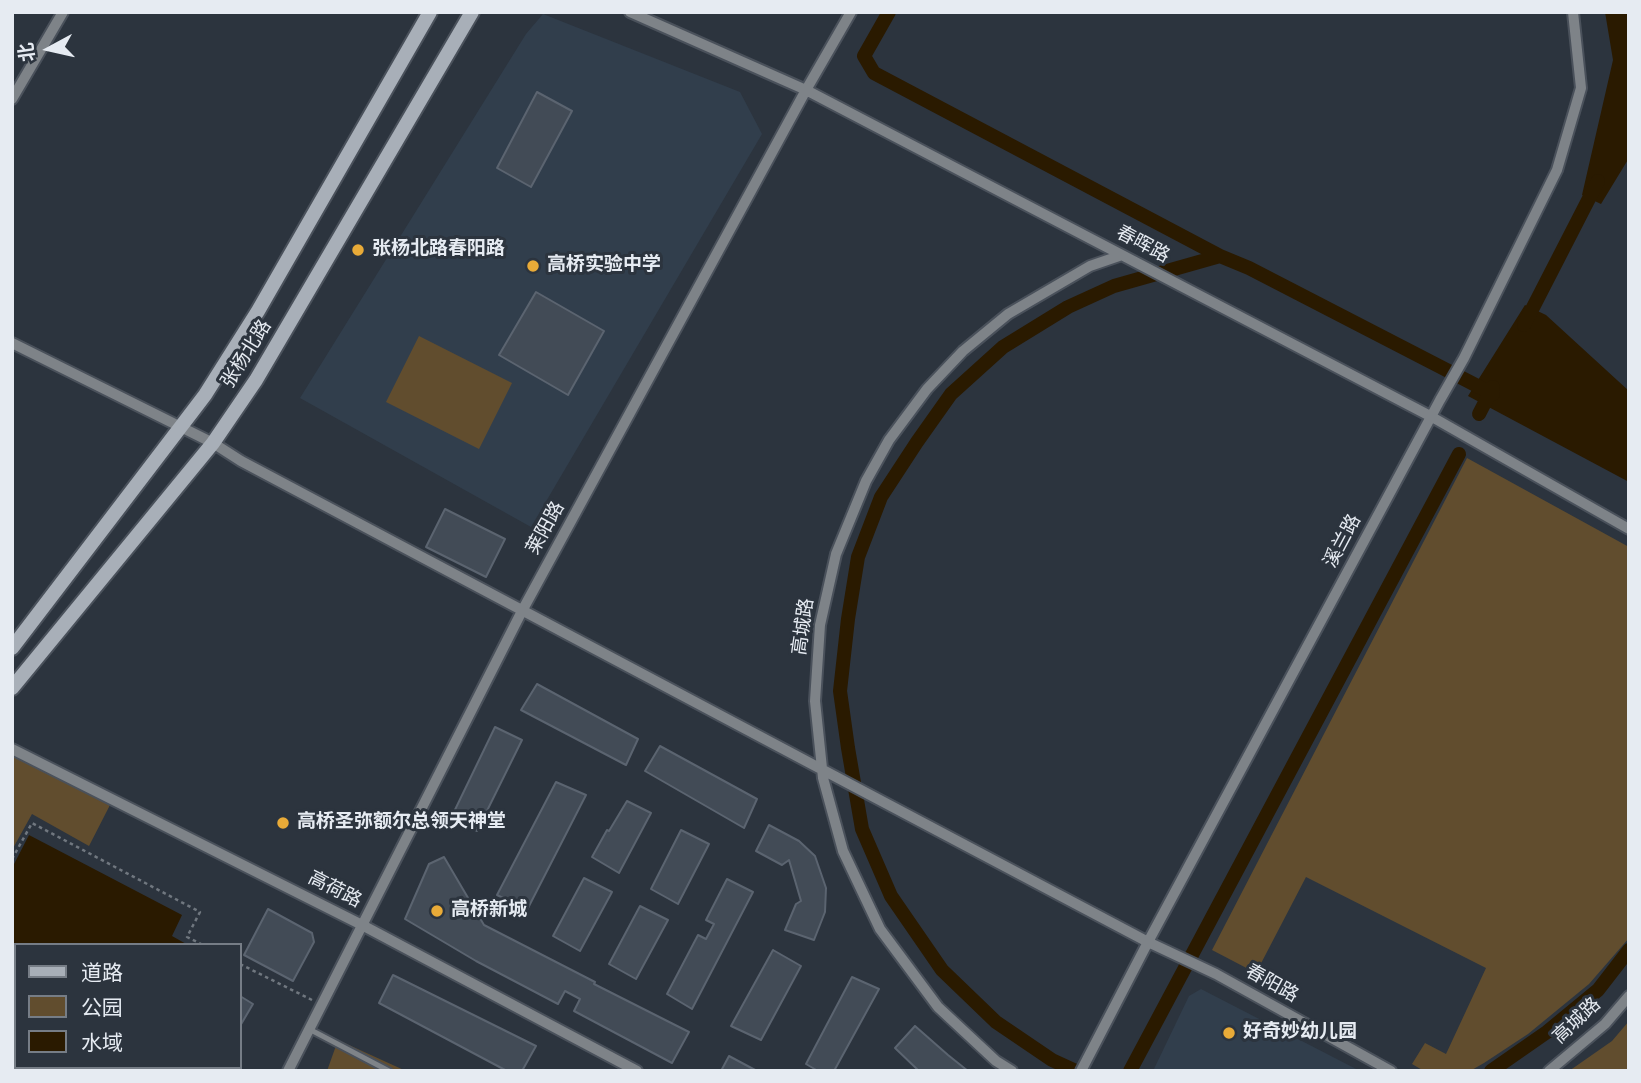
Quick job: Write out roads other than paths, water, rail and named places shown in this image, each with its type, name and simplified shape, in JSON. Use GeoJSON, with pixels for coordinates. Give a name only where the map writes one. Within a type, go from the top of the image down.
{"type":"FeatureCollection","features":[{"type":"Feature","properties":{"kind":"main road","name":"张杨北路"},"geometry":{"type":"LineString","coordinates":[[12,648],[205,395],[258,311],[430,12]]}},
{"type":"Feature","properties":{"kind":"main road","name":"张杨北路"},"geometry":{"type":"LineString","coordinates":[[12,688],[213,443],[256,380],[472,12]]}},
{"type":"Feature","properties":{"kind":"street"},"geometry":{"type":"LineString","coordinates":[[12,99],[63,12]]}},
{"type":"Feature","properties":{"kind":"street","name":"春晖路"},"geometry":{"type":"LineString","coordinates":[[630,12],[806,90],[1432,417],[1629,529]]}},
{"type":"Feature","properties":{"kind":"street","name":"莱阳路"},"geometry":{"type":"LineString","coordinates":[[289,1071],[522,611],[851,12]]}},
{"type":"Feature","properties":{"kind":"street","name":"溪兰路"},"geometry":{"type":"LineString","coordinates":[[1081,1071],[1464,358],[1557,170],[1581,88],[1573,12]]}},
{"type":"Feature","properties":{"kind":"street","name":"高城路"},"geometry":{"type":"LineString","coordinates":[[1012,1071],[996,1061],[938,1007],[880,929],[844,851],[823,770],[815,701],[820,625],[836,554],[866,481],[889,440],[927,389],[963,351],[1008,314],[1090,267],[1122,255]]}},
{"type":"Feature","properties":{"kind":"street","name":"春阳路"},"geometry":{"type":"LineString","coordinates":[[12,343],[213,443],[241,461],[843,781],[1148,942],[1216,974],[1391,1071]]}},
{"type":"Feature","properties":{"kind":"street","name":"高荷路"},"geometry":{"type":"LineString","coordinates":[[12,749],[362,925],[637,1071]]}},
{"type":"Feature","properties":{"kind":"street","name":"高城路"},"geometry":{"type":"LineString","coordinates":[[1549,1071],[1605,1024],[1629,996]]}},
{"type":"Feature","properties":{"kind":"lane"},"geometry":{"type":"LineString","coordinates":[[309,1029],[389,1071]]}},
{"type":"Feature","properties":{"kind":"water"},"geometry":{"type":"Polygon","coordinates":[[[1605,12],[1629,12],[1629,158],[1601,204],[1582,195],[1613,60],[1605,12]]]}},
{"type":"Feature","properties":{"kind":"water"},"geometry":{"type":"Polygon","coordinates":[[[1525,305],[1546,315],[1629,391],[1629,482],[1468,396],[1525,305]]]}},
{"type":"Feature","properties":{"kind":"water"},"geometry":{"type":"Polygon","coordinates":[[[29,835],[182,915],[172,936],[184,943],[14,943],[14,1069],[90,1069],[89,1071],[12,1071],[12,868],[29,835]]]}},
{"type":"Feature","properties":{"kind":"waterway"},"geometry":{"type":"LineString","coordinates":[[889,12],[864,56],[874,73],[1220,256],[1249,268],[1493,394]]}},
{"type":"Feature","properties":{"kind":"waterway"},"geometry":{"type":"LineString","coordinates":[[1524,325],[1598,181]]}},
{"type":"Feature","properties":{"kind":"waterway"},"geometry":{"type":"LineString","coordinates":[[1076,1071],[1052,1060],[996,1022],[942,970],[891,896],[862,829],[840,691],[858,557],[881,497],[917,442],[951,394],[1003,347],[1068,307],[1114,286],[1220,256]]}},
{"type":"Feature","properties":{"kind":"waterway"},"geometry":{"type":"LineString","coordinates":[[1479,414],[1493,387]]}},
{"type":"Feature","properties":{"kind":"waterway"},"geometry":{"type":"LineString","coordinates":[[1130,1071],[1459,454]]}},
{"type":"Feature","properties":{"kind":"waterway"},"geometry":{"type":"LineString","coordinates":[[1491,1071],[1547,1032],[1598,990],[1629,950]]}},
{"type":"Feature","properties":{"kind":"place","name":"张杨北路春阳路"},"geometry":{"type":"Point","coordinates":[358,250]}},
{"type":"Feature","properties":{"kind":"place","name":"高桥实验中学"},"geometry":{"type":"Point","coordinates":[533,266]}},
{"type":"Feature","properties":{"kind":"place","name":"高桥圣弥额尔总领天神堂"},"geometry":{"type":"Point","coordinates":[283,823]}},
{"type":"Feature","properties":{"kind":"place","name":"高桥新城"},"geometry":{"type":"Point","coordinates":[437,911]}},
{"type":"Feature","properties":{"kind":"place","name":"好奇妙幼儿园"},"geometry":{"type":"Point","coordinates":[1229,1033]}}]}
